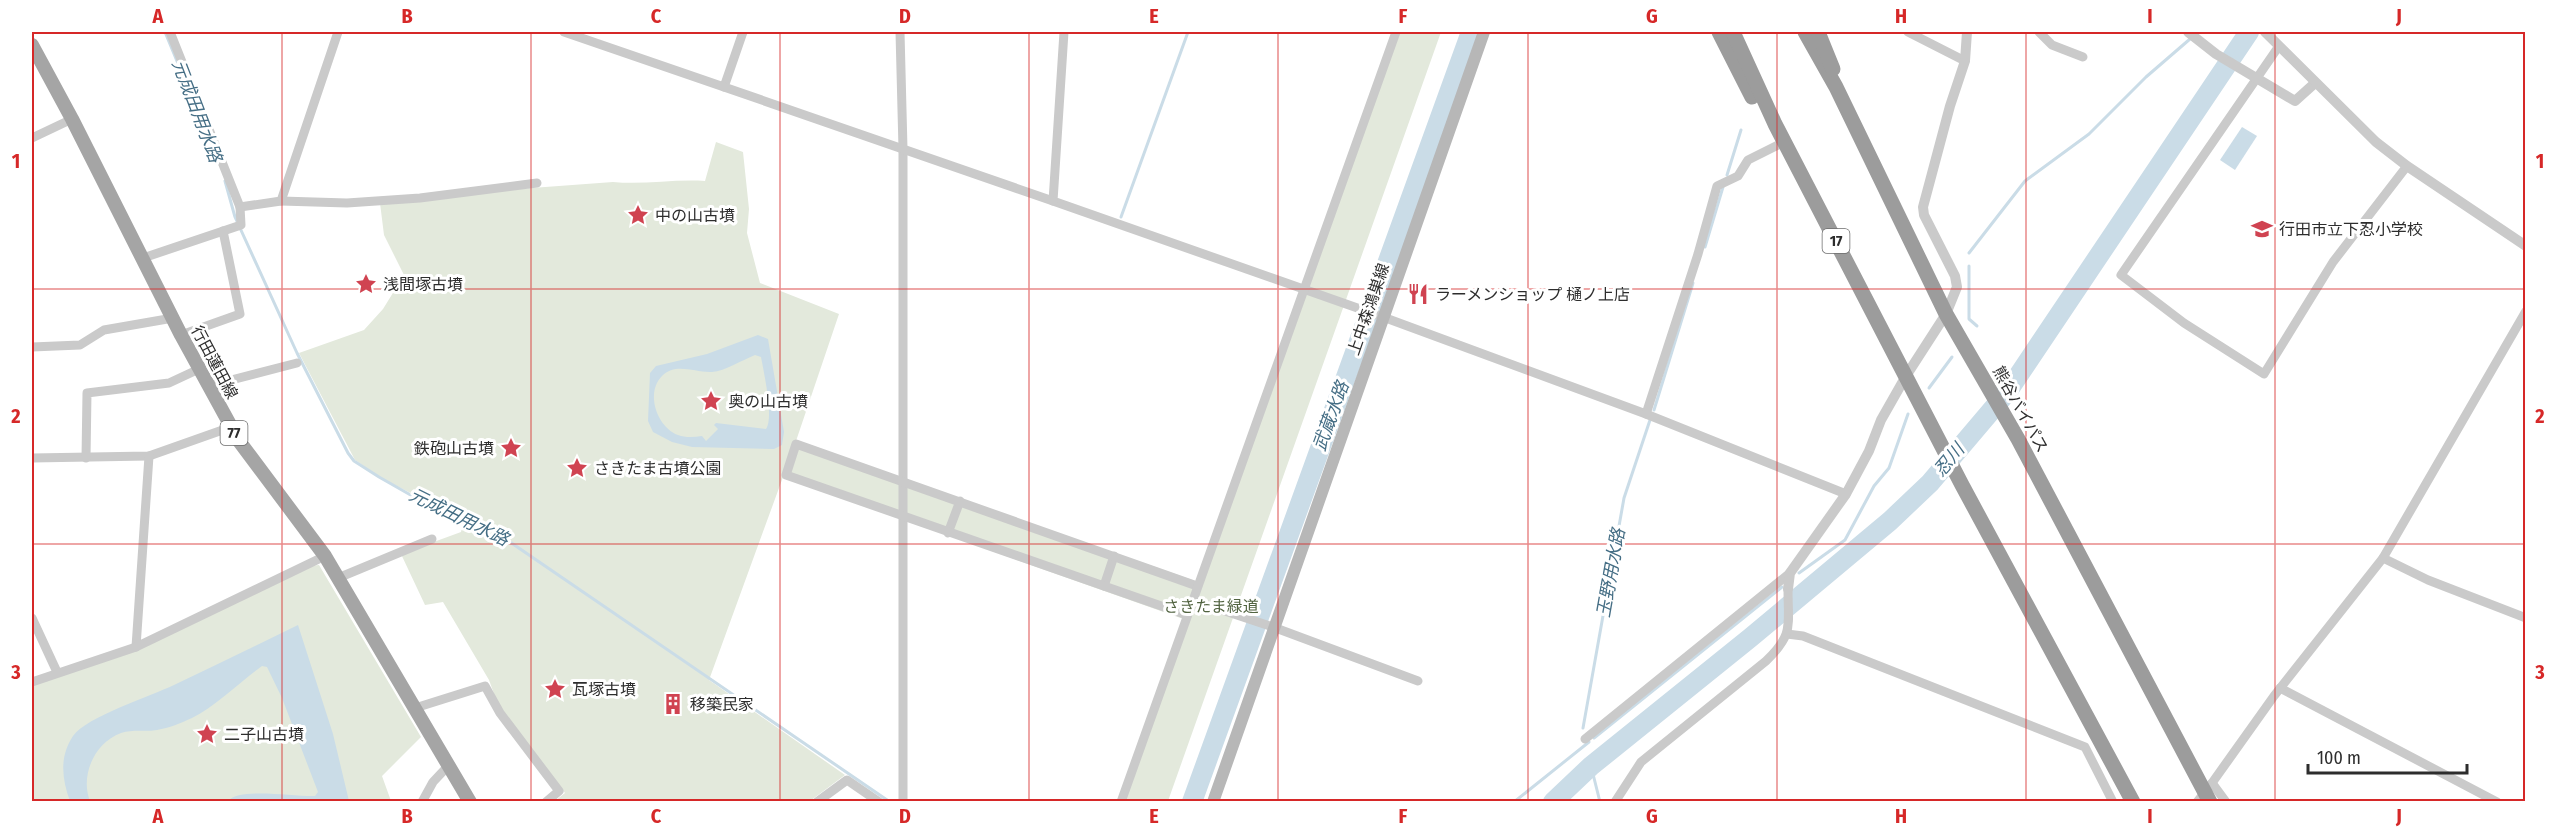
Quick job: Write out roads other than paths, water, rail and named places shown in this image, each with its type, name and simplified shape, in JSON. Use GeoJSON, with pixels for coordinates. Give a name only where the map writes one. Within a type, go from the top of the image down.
{"type":"FeatureCollection","features":[{"type":"Feature","properties":{"kind":"highway","name":"17"},"geometry":{"type":"LineString","coordinates":[[1719,32],[1751,95],[1775,124]]}},
{"type":"Feature","properties":{"kind":"highway","name":"17"},"geometry":{"type":"LineString","coordinates":[[1733,32],[1784,142],[1962,486],[2133,801]]}},
{"type":"Feature","properties":{"kind":"highway","name":"熊谷バイパス"},"geometry":{"type":"LineString","coordinates":[[1805,32],[1836,87],[1946,314],[2018,439],[2206,795]]}},
{"type":"Feature","properties":{"kind":"highway"},"geometry":{"type":"LineString","coordinates":[[1818,32],[1831,60],[1836,87]]}},
{"type":"Feature","properties":{"kind":"main road","name":"上中森鴻巣線"},"geometry":{"type":"LineString","coordinates":[[1213,801],[1268,626],[1484,32]]}},
{"type":"Feature","properties":{"kind":"main road","name":"行田蓮田線"},"geometry":{"type":"LineString","coordinates":[[32,45],[72,119],[181,336],[239,441],[325,556],[470,801]]}},
{"type":"Feature","properties":{"kind":"street"},"geometry":{"type":"LineString","coordinates":[[143,258],[238,226],[240,207],[170,32]]}},
{"type":"Feature","properties":{"kind":"street"},"geometry":{"type":"LineString","coordinates":[[280,201],[338,32]]}},
{"type":"Feature","properties":{"kind":"street"},"geometry":{"type":"LineString","coordinates":[[564,32],[1352,306],[1646,414],[1846,495]]}},
{"type":"Feature","properties":{"kind":"street"},"geometry":{"type":"LineString","coordinates":[[724,87],[743,32]]}},
{"type":"Feature","properties":{"kind":"street"},"geometry":{"type":"LineString","coordinates":[[900,32],[903,149],[903,801]]}},
{"type":"Feature","properties":{"kind":"street"},"geometry":{"type":"LineString","coordinates":[[1053,201],[1065,32]]}},
{"type":"Feature","properties":{"kind":"street"},"geometry":{"type":"LineString","coordinates":[[1121,801],[1396,32]]}},
{"type":"Feature","properties":{"kind":"street"},"geometry":{"type":"LineString","coordinates":[[1908,32],[1965,60]]}},
{"type":"Feature","properties":{"kind":"street"},"geometry":{"type":"LineString","coordinates":[[1584,739],[1790,573],[1846,495],[1869,451],[1881,420],[1946,314],[1957,287],[1955,276],[1924,215],[1923,207],[1965,60],[1967,32]]}},
{"type":"Feature","properties":{"kind":"street"},"geometry":{"type":"LineString","coordinates":[[2039,32],[2052,45],[2083,57]]}},
{"type":"Feature","properties":{"kind":"street"},"geometry":{"type":"LineString","coordinates":[[2188,32],[2216,54],[2295,101],[2315,83]]}},
{"type":"Feature","properties":{"kind":"street"},"geometry":{"type":"LineString","coordinates":[[2265,32],[2376,142],[2407,166],[2526,246]]}},
{"type":"Feature","properties":{"kind":"street"},"geometry":{"type":"LineString","coordinates":[[2279,46],[2254,76],[2121,275],[2184,323],[2264,374],[2334,262],[2407,166]]}},
{"type":"Feature","properties":{"kind":"street"},"geometry":{"type":"LineString","coordinates":[[32,138],[72,119]]}},
{"type":"Feature","properties":{"kind":"street"},"geometry":{"type":"LineString","coordinates":[[1646,414],[1698,254],[1717,186],[1738,176],[1748,160],[1784,142]]}},
{"type":"Feature","properties":{"kind":"street"},"geometry":{"type":"LineString","coordinates":[[240,207],[280,201],[347,203],[420,198],[537,183]]}},
{"type":"Feature","properties":{"kind":"street"},"geometry":{"type":"LineString","coordinates":[[181,336],[240,314],[223,231]]}},
{"type":"Feature","properties":{"kind":"street"},"geometry":{"type":"LineString","coordinates":[[2226,801],[2206,795],[2280,688],[2383,558],[2526,311]]}},
{"type":"Feature","properties":{"kind":"street"},"geometry":{"type":"LineString","coordinates":[[32,347],[80,345],[104,330],[173,318]]}},
{"type":"Feature","properties":{"kind":"street"},"geometry":{"type":"LineString","coordinates":[[208,386],[297,363]]}},
{"type":"Feature","properties":{"kind":"street"},"geometry":{"type":"LineString","coordinates":[[86,458],[87,393],[169,383],[199,369]]}},
{"type":"Feature","properties":{"kind":"street"},"geometry":{"type":"LineString","coordinates":[[32,458],[149,456],[231,427]]}},
{"type":"Feature","properties":{"kind":"street"},"geometry":{"type":"LineString","coordinates":[[1187,615],[903,518],[786,475],[796,444],[1197,585]]}},
{"type":"Feature","properties":{"kind":"street"},"geometry":{"type":"LineString","coordinates":[[136,646],[149,456]]}},
{"type":"Feature","properties":{"kind":"street"},"geometry":{"type":"LineString","coordinates":[[948,533],[960,501]]}},
{"type":"Feature","properties":{"kind":"street"},"geometry":{"type":"LineString","coordinates":[[338,578],[432,539]]}},
{"type":"Feature","properties":{"kind":"street"},"geometry":{"type":"LineString","coordinates":[[32,682],[136,646],[325,556]]}},
{"type":"Feature","properties":{"kind":"street"},"geometry":{"type":"LineString","coordinates":[[1104,586],[1114,556]]}},
{"type":"Feature","properties":{"kind":"street"},"geometry":{"type":"LineString","coordinates":[[2383,558],[2428,580],[2526,618]]}},
{"type":"Feature","properties":{"kind":"street"},"geometry":{"type":"LineString","coordinates":[[1615,801],[1641,762],[1783,645],[1787,631],[1790,573]]}},
{"type":"Feature","properties":{"kind":"street"},"geometry":{"type":"LineString","coordinates":[[1192,600],[1418,681]]}},
{"type":"Feature","properties":{"kind":"street"},"geometry":{"type":"LineString","coordinates":[[32,618],[57,672]]}},
{"type":"Feature","properties":{"kind":"street"},"geometry":{"type":"LineString","coordinates":[[1787,631],[2085,747],[2113,801]]}},
{"type":"Feature","properties":{"kind":"street"},"geometry":{"type":"LineString","coordinates":[[415,708],[486,686],[500,713],[560,791],[546,801]]}},
{"type":"Feature","properties":{"kind":"street"},"geometry":{"type":"LineString","coordinates":[[2280,688],[2497,801]]}},
{"type":"Feature","properties":{"kind":"street"},"geometry":{"type":"LineString","coordinates":[[422,801],[433,782],[449,765]]}},
{"type":"Feature","properties":{"kind":"street"},"geometry":{"type":"LineString","coordinates":[[817,801],[848,780],[879,801]]}},
{"type":"Feature","properties":{"kind":"water"},"geometry":{"type":"Polygon","coordinates":[[[2242,127],[2257,136],[2235,170],[2220,160],[2242,127]]]}},
{"type":"Feature","properties":{"kind":"water"},"geometry":{"type":"Polygon","coordinates":[[[758,335],[768,339],[784,432],[782,445],[774,449],[692,447],[672,442],[653,432],[648,421],[650,373],[656,366],[707,354],[758,335]],[[755,355],[728,368],[712,372],[679,369],[667,372],[657,383],[654,391],[656,409],[664,425],[678,435],[702,436],[706,441],[718,429],[714,425],[716,423],[766,429],[769,406],[761,357],[755,355]]]}},
{"type":"Feature","properties":{"kind":"water"},"geometry":{"type":"Polygon","coordinates":[[[298,625],[333,734],[349,801],[228,801],[244,794],[315,796],[318,792],[282,698],[267,667],[262,666],[192,718],[152,731],[121,733],[103,744],[88,771],[87,791],[90,801],[70,801],[65,785],[64,760],[73,736],[80,729],[105,714],[174,685],[298,625]]]}},
{"type":"Feature","properties":{"kind":"waterway","name":"元成田用水路"},"geometry":{"type":"LineString","coordinates":[[165,32],[179,66]]}},
{"type":"Feature","properties":{"kind":"waterway"},"geometry":{"type":"LineString","coordinates":[[1121,217],[1188,32]]}},
{"type":"Feature","properties":{"kind":"waterway","name":"武蔵水路"},"geometry":{"type":"LineString","coordinates":[[1192,802],[1471,32]]}},
{"type":"Feature","properties":{"kind":"waterway","name":"忍川"},"geometry":{"type":"LineString","coordinates":[[1553,802],[1591,766],[1890,521],[1930,483],[2008,391],[2249,32]]}},
{"type":"Feature","properties":{"kind":"waterway"},"geometry":{"type":"LineString","coordinates":[[1969,253],[2025,181],[2089,134],[2146,77],[2190,39]]}},
{"type":"Feature","properties":{"kind":"waterway","name":"玉野用水路"},"geometry":{"type":"LineString","coordinates":[[1727,175],[1741,130]]}},
{"type":"Feature","properties":{"kind":"waterway","name":"元成田用水路"},"geometry":{"type":"LineString","coordinates":[[225,181],[235,217],[297,353],[354,461],[437,510],[494,531],[890,802]]}},
{"type":"Feature","properties":{"kind":"waterway","name":"玉野用水路"},"geometry":{"type":"LineString","coordinates":[[1705,247],[1723,187]]}},
{"type":"Feature","properties":{"kind":"waterway"},"geometry":{"type":"LineString","coordinates":[[1969,266],[1969,319],[1977,326]]}},
{"type":"Feature","properties":{"kind":"waterway","name":"玉野用水路"},"geometry":{"type":"LineString","coordinates":[[1654,410],[1693,283]]}},
{"type":"Feature","properties":{"kind":"waterway"},"geometry":{"type":"LineString","coordinates":[[1929,388],[1952,357]]}},
{"type":"Feature","properties":{"kind":"waterway"},"geometry":{"type":"LineString","coordinates":[[1799,573],[1845,540],[1874,486],[1889,468],[1908,414]]}},
{"type":"Feature","properties":{"kind":"waterway","name":"玉野用水路"},"geometry":{"type":"LineString","coordinates":[[1583,728],[1624,498],[1650,420]]}},
{"type":"Feature","properties":{"kind":"waterway"},"geometry":{"type":"LineString","coordinates":[[1594,738],[1782,587]]}},
{"type":"Feature","properties":{"kind":"waterway","name":"玉野用水路"},"geometry":{"type":"LineString","coordinates":[[1514,802],[1589,742]]}},
{"type":"Feature","properties":{"kind":"waterway"},"geometry":{"type":"LineString","coordinates":[[1591,766],[1600,802]]}},
{"type":"Feature","properties":{"kind":"place","name":"中の山古墳"},"geometry":{"type":"Point","coordinates":[638,215]}},
{"type":"Feature","properties":{"kind":"place","name":"行田市立下忍小学校"},"geometry":{"type":"Point","coordinates":[2262,229]}},
{"type":"Feature","properties":{"kind":"place","name":"浅間塚古墳"},"geometry":{"type":"Point","coordinates":[366,284]}},
{"type":"Feature","properties":{"kind":"place","name":"ラーメンショップ 樋ノ上店"},"geometry":{"type":"Point","coordinates":[1418,294]}},
{"type":"Feature","properties":{"kind":"place","name":"奥の山古墳"},"geometry":{"type":"Point","coordinates":[711,401]}},
{"type":"Feature","properties":{"kind":"place","name":"鉄砲山古墳"},"geometry":{"type":"Point","coordinates":[511,448]}},
{"type":"Feature","properties":{"kind":"place","name":"さきたま古墳公園"},"geometry":{"type":"Point","coordinates":[577,468]}},
{"type":"Feature","properties":{"kind":"place","name":"瓦塚古墳"},"geometry":{"type":"Point","coordinates":[555,689]}},
{"type":"Feature","properties":{"kind":"place","name":"移築民家"},"geometry":{"type":"Point","coordinates":[673,704]}},
{"type":"Feature","properties":{"kind":"place","name":"二子山古墳"},"geometry":{"type":"Point","coordinates":[207,734]}},
{"type":"Feature","properties":{"kind":"park label","name":"さきたま緑道"},"geometry":{"type":"Point","coordinates":[1211,606]}}]}
